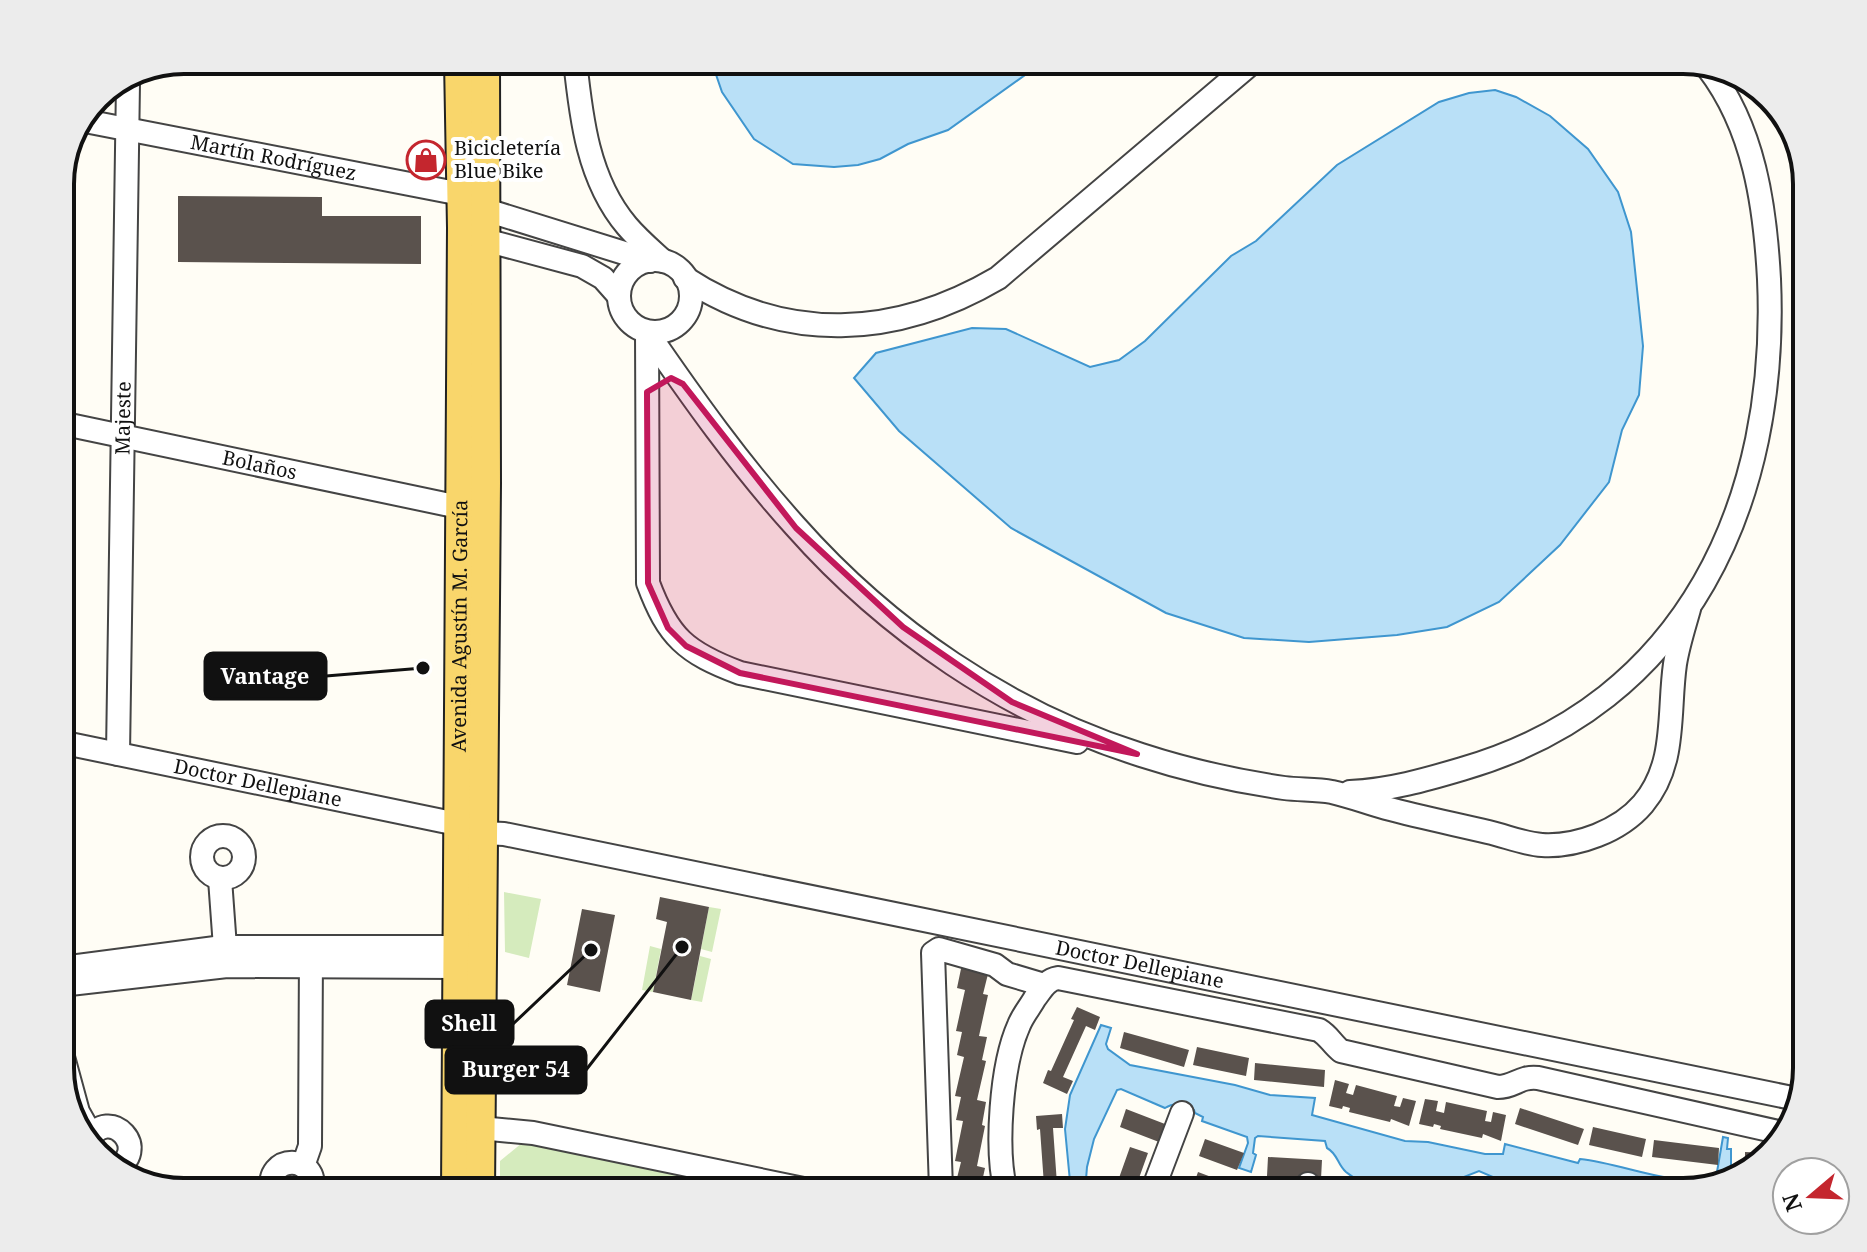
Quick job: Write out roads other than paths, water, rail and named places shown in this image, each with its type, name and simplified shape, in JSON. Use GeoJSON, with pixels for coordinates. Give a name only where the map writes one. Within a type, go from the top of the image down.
{"type":"FeatureCollection","features":[{"type":"Feature","properties":{"kind":"main road","name":"Avenida Agustín M. García"},"geometry":{"type":"LineString","coordinates":[[456,1178],[457,957],[470,828],[474,234],[473,188],[461,74]]}},
{"type":"Feature","properties":{"kind":"main road","name":"Avenida Agustín M. García"},"geometry":{"type":"LineString","coordinates":[[480,1178],[459,507],[474,234],[486,210],[473,188],[484,74]]}},
{"type":"Feature","properties":{"kind":"street"},"geometry":{"type":"LineString","coordinates":[[577,74],[583,123],[605,192],[627,226],[656,261]]}},
{"type":"Feature","properties":{"kind":"street"},"geometry":{"type":"LineString","coordinates":[[685,278],[736,307],[785,321],[846,325],[901,319],[926,312],[998,278],[1238,74]]}},
{"type":"Feature","properties":{"kind":"street"},"geometry":{"type":"LineString","coordinates":[[1332,792],[1419,817],[1540,845],[1579,841],[1610,829],[1631,816],[1655,786],[1669,745],[1678,648],[1689,609],[1730,529],[1756,451],[1769,371],[1771,333],[1767,241],[1755,172],[1740,123],[1717,80]]}},
{"type":"Feature","properties":{"kind":"street","name":"Majeste"},"geometry":{"type":"LineString","coordinates":[[118,754],[128,90]]}},
{"type":"Feature","properties":{"kind":"street","name":"Martín Rodríguez"},"geometry":{"type":"LineString","coordinates":[[93,123],[473,188]]}},
{"type":"Feature","properties":{"kind":"street"},"geometry":{"type":"LineString","coordinates":[[486,210],[656,261],[680,271],[690,289],[687,313],[670,329],[647,332],[626,319],[620,308],[619,296],[624,277],[640,264],[656,261]]}},
{"type":"Feature","properties":{"kind":"street"},"geometry":{"type":"LineString","coordinates":[[533,252],[537,226]]}},
{"type":"Feature","properties":{"kind":"street"},"geometry":{"type":"LineString","coordinates":[[474,234],[582,266],[603,278],[619,296]]}},
{"type":"Feature","properties":{"kind":"street"},"geometry":{"type":"LineString","coordinates":[[647,332],[736,456],[796,528],[903,627],[1012,702],[1137,754]]}},
{"type":"Feature","properties":{"kind":"street"},"geometry":{"type":"LineString","coordinates":[[647,332],[648,583],[668,628],[686,646],[706,661],[740,673],[1137,754],[1284,788],[1332,792],[1374,790],[1418,782],[1506,757],[1535,742],[1592,706],[1644,664],[1689,609]]}},
{"type":"Feature","properties":{"kind":"street"},"geometry":{"type":"LineString","coordinates":[[647,392],[663,378],[683,384]]}},
{"type":"Feature","properties":{"kind":"street","name":"Bolaños"},"geometry":{"type":"LineString","coordinates":[[74,426],[459,507]]}},
{"type":"Feature","properties":{"kind":"street"},"geometry":{"type":"LineString","coordinates":[[1644,664],[1664,670],[1673,687]]}},
{"type":"Feature","properties":{"kind":"street"},"geometry":{"type":"LineString","coordinates":[[971,720],[984,712],[988,704],[988,686]]}},
{"type":"Feature","properties":{"kind":"street","name":"Doctor Dellepiane"},"geometry":{"type":"LineString","coordinates":[[74,745],[1789,1097]]}},
{"type":"Feature","properties":{"kind":"street"},"geometry":{"type":"LineString","coordinates":[[1418,782],[1410,796],[1410,804],[1419,817]]}},
{"type":"Feature","properties":{"kind":"street"},"geometry":{"type":"LineString","coordinates":[[220,879],[225,957]]}},
{"type":"Feature","properties":{"kind":"street"},"geometry":{"type":"LineString","coordinates":[[941,1178],[933,953],[939,949],[995,965],[1007,974],[1044,985]]}},
{"type":"Feature","properties":{"kind":"street"},"geometry":{"type":"LineString","coordinates":[[303,1166],[310,1146],[311,956]]}},
{"type":"Feature","properties":{"kind":"street"},"geometry":{"type":"LineString","coordinates":[[74,974],[225,957],[457,957]]}},
{"type":"Feature","properties":{"kind":"street"},"geometry":{"type":"LineString","coordinates":[[1003,1178],[1000,1162],[1006,1072],[1019,1023],[1044,985],[1058,978],[1319,1030],[1341,1051],[1498,1087],[1507,1087],[1525,1077],[1538,1078],[1773,1131]]}},
{"type":"Feature","properties":{"kind":"street"},"geometry":{"type":"LineString","coordinates":[[1157,1178],[1182,1113]]}},
{"type":"Feature","properties":{"kind":"street"},"geometry":{"type":"LineString","coordinates":[[95,1131],[110,1127],[122,1132],[130,1151],[126,1161]]}},
{"type":"Feature","properties":{"kind":"street"},"geometry":{"type":"LineString","coordinates":[[480,1128],[533,1133],[750,1178]]}},
{"type":"Feature","properties":{"kind":"street"},"geometry":{"type":"LineString","coordinates":[[272,1178],[278,1168],[291,1163],[303,1166],[313,1178]]}},
{"type":"Feature","properties":{"kind":"water"},"geometry":{"type":"Polygon","coordinates":[[[716,74],[1026,74],[948,130],[908,144],[880,159],[834,167],[793,164],[754,139],[722,92],[716,74]]]}},
{"type":"Feature","properties":{"kind":"water"},"geometry":{"type":"Polygon","coordinates":[[[1495,90],[1516,97],[1550,116],[1588,149],[1618,192],[1631,232],[1643,346],[1639,395],[1622,430],[1609,482],[1560,545],[1499,602],[1447,627],[1397,635],[1309,642],[1244,638],[1166,613],[1011,528],[899,431],[854,378],[876,353],[972,328],[1006,329],[1090,367],[1119,360],[1145,341],[1231,256],[1256,241],[1337,165],[1439,102],[1469,93],[1495,90]]]}},
{"type":"Feature","properties":{"kind":"water"},"geometry":{"type":"Polygon","coordinates":[[[1101,1025],[1111,1028],[1106,1044],[1108,1049],[1130,1065],[1235,1085],[1270,1095],[1315,1098],[1312,1115],[1405,1141],[1428,1142],[1485,1154],[1503,1154],[1505,1144],[1578,1163],[1580,1159],[1670,1178],[1495,1178],[1479,1171],[1461,1178],[1355,1178],[1343,1169],[1325,1141],[1258,1136],[1255,1138],[1253,1153],[1256,1155],[1251,1172],[1239,1168],[1248,1143],[1247,1137],[1202,1121],[1203,1117],[1194,1110],[1176,1104],[1165,1108],[1121,1089],[1117,1090],[1094,1139],[1086,1178],[1070,1178],[1065,1129],[1070,1095],[1101,1025]]]}},
{"type":"Feature","properties":{"kind":"water"},"geometry":{"type":"Polygon","coordinates":[[[1723,1137],[1728,1138],[1727,1149],[1731,1149],[1731,1167],[1717,1172],[1723,1137]]]}},
{"type":"Feature","properties":{"kind":"place","name":"Bicicletería Blue Bike"},"geometry":{"type":"Point","coordinates":[426,160]}},
{"type":"Feature","properties":{"kind":"place","name":"Vantage"},"geometry":{"type":"Point","coordinates":[423,668]}},
{"type":"Feature","properties":{"kind":"place","name":"Burger 54"},"geometry":{"type":"Point","coordinates":[682,947]}},
{"type":"Feature","properties":{"kind":"place","name":"Shell"},"geometry":{"type":"Point","coordinates":[591,950]}}]}
